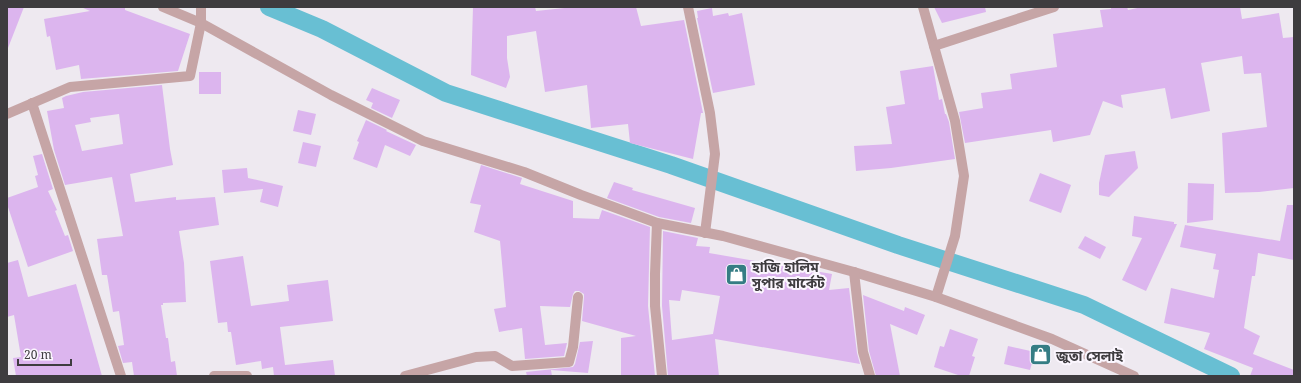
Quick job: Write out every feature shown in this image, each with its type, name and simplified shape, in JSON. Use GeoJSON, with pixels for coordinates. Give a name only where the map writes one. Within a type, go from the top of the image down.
{"type":"FeatureCollection","features":[{"type":"Feature","properties":{"kind":"street"},"geometry":{"type":"LineString","coordinates":[[163,7],[200,23],[331,96],[423,141],[524,172],[581,196],[657,223],[723,236],[854,272],[936,297],[1052,339],[1134,376]]}},
{"type":"Feature","properties":{"kind":"street"},"geometry":{"type":"LineString","coordinates":[[7,114],[70,87],[190,76],[202,7]]}},
{"type":"Feature","properties":{"kind":"street"},"geometry":{"type":"LineString","coordinates":[[688,7],[710,113],[715,154],[705,233]]}},
{"type":"Feature","properties":{"kind":"street"},"geometry":{"type":"LineString","coordinates":[[924,7],[955,121],[964,176],[955,236],[936,297]]}},
{"type":"Feature","properties":{"kind":"street"},"geometry":{"type":"LineString","coordinates":[[934,46],[1054,7]]}},
{"type":"Feature","properties":{"kind":"street"},"geometry":{"type":"LineString","coordinates":[[32,103],[121,376]]}},
{"type":"Feature","properties":{"kind":"street"},"geometry":{"type":"LineString","coordinates":[[657,223],[655,306],[662,376]]}},
{"type":"Feature","properties":{"kind":"street"},"geometry":{"type":"LineString","coordinates":[[854,272],[863,352],[870,376]]}},
{"type":"Feature","properties":{"kind":"street"},"geometry":{"type":"LineString","coordinates":[[405,376],[476,357],[495,356],[512,366],[569,362],[573,347],[578,297]]}},
{"type":"Feature","properties":{"kind":"street"},"geometry":{"type":"LineString","coordinates":[[214,376],[247,376]]}},
{"type":"Feature","properties":{"kind":"building"},"geometry":{"type":"Polygon","coordinates":[[[7,7],[24,7],[8,48],[7,47],[7,7]]]}},
{"type":"Feature","properties":{"kind":"building"},"geometry":{"type":"Polygon","coordinates":[[[81,7],[125,7],[125,10],[190,34],[178,71],[81,79],[79,65],[56,70],[50,36],[47,37],[44,19],[90,11],[81,7]]]}},
{"type":"Feature","properties":{"kind":"building"},"geometry":{"type":"Polygon","coordinates":[[[473,7],[535,7],[536,11],[574,7],[636,7],[641,26],[684,20],[703,113],[701,113],[693,159],[630,143],[628,124],[591,128],[587,85],[545,92],[536,31],[507,36],[507,58],[510,77],[506,88],[471,75],[473,7]]]}},
{"type":"Feature","properties":{"kind":"building"},"geometry":{"type":"Polygon","coordinates":[[[934,7],[985,7],[986,12],[942,23],[934,7]]]}},
{"type":"Feature","properties":{"kind":"building"},"geometry":{"type":"Polygon","coordinates":[[[1111,7],[1127,7],[1128,10],[1142,7],[1240,7],[1242,19],[1279,13],[1283,38],[1294,37],[1294,188],[1259,192],[1225,193],[1222,133],[1267,127],[1261,73],[1244,74],[1242,56],[1201,63],[1210,111],[1171,119],[1165,88],[1121,95],[1123,108],[1103,101],[1090,135],[1053,142],[1051,130],[965,143],[959,112],[983,108],[981,93],[1012,89],[1010,74],[1057,67],[1053,34],[1103,27],[1100,10],[1111,9],[1111,7]]]}},
{"type":"Feature","properties":{"kind":"building"},"geometry":{"type":"Polygon","coordinates":[[[712,8],[713,16],[728,13],[729,16],[742,13],[755,85],[713,93],[697,18],[697,11],[712,8]]]}},
{"type":"Feature","properties":{"kind":"building"},"geometry":{"type":"Polygon","coordinates":[[[933,66],[939,100],[942,99],[945,114],[949,122],[955,159],[891,168],[856,171],[854,146],[892,144],[886,107],[905,104],[900,71],[933,66]]]}},
{"type":"Feature","properties":{"kind":"building"},"geometry":{"type":"Polygon","coordinates":[[[199,72],[221,72],[221,94],[199,94],[199,72]]]}},
{"type":"Feature","properties":{"kind":"building"},"geometry":{"type":"Polygon","coordinates":[[[162,85],[173,165],[130,174],[135,202],[176,197],[176,200],[215,197],[219,225],[179,231],[184,263],[186,302],[163,303],[163,305],[161,305],[171,362],[175,361],[177,376],[134,376],[132,362],[123,363],[118,346],[124,345],[119,311],[113,312],[107,275],[102,275],[97,239],[123,236],[112,177],[65,185],[54,150],[47,111],[64,108],[62,98],[83,92],[162,85]],[[119,114],[90,118],[91,122],[75,125],[82,151],[123,144],[119,114]]]}},
{"type":"Feature","properties":{"kind":"building"},"geometry":{"type":"Polygon","coordinates":[[[372,88],[400,100],[392,118],[371,108],[373,103],[366,100],[372,88]]]}},
{"type":"Feature","properties":{"kind":"building"},"geometry":{"type":"Polygon","coordinates":[[[298,110],[316,114],[311,135],[293,131],[298,110]]]}},
{"type":"Feature","properties":{"kind":"building"},"geometry":{"type":"Polygon","coordinates":[[[366,120],[416,145],[410,156],[385,145],[377,168],[353,159],[359,142],[357,141],[366,120]]]}},
{"type":"Feature","properties":{"kind":"building"},"geometry":{"type":"Polygon","coordinates":[[[303,142],[321,146],[316,167],[298,163],[303,142]]]}},
{"type":"Feature","properties":{"kind":"building"},"geometry":{"type":"Polygon","coordinates":[[[1135,151],[1138,168],[1109,197],[1099,195],[1099,183],[1105,155],[1135,151]]]}},
{"type":"Feature","properties":{"kind":"building"},"geometry":{"type":"Polygon","coordinates":[[[42,154],[53,189],[48,191],[57,210],[55,211],[65,236],[68,235],[73,251],[28,267],[7,204],[7,198],[38,187],[35,176],[38,175],[33,156],[42,154]]]}},
{"type":"Feature","properties":{"kind":"building"},"geometry":{"type":"Polygon","coordinates":[[[481,165],[522,178],[520,184],[573,201],[573,218],[599,219],[602,210],[650,227],[648,306],[655,376],[621,376],[621,338],[636,336],[582,321],[584,294],[579,291],[575,291],[573,294],[570,307],[540,306],[545,345],[567,343],[564,356],[525,359],[522,328],[499,332],[494,309],[506,307],[500,241],[474,232],[481,205],[470,203],[481,165]]]}},
{"type":"Feature","properties":{"kind":"building"},"geometry":{"type":"Polygon","coordinates":[[[247,168],[248,178],[283,186],[278,207],[260,202],[263,189],[224,193],[222,170],[247,168]]]}},
{"type":"Feature","properties":{"kind":"building"},"geometry":{"type":"Polygon","coordinates":[[[1040,173],[1071,185],[1061,213],[1029,201],[1040,173]]]}},
{"type":"Feature","properties":{"kind":"building"},"geometry":{"type":"Polygon","coordinates":[[[614,182],[633,188],[632,190],[695,208],[691,223],[659,217],[607,198],[614,182]]]}},
{"type":"Feature","properties":{"kind":"building"},"geometry":{"type":"Polygon","coordinates":[[[1188,183],[1214,184],[1213,220],[1187,223],[1188,183]]]}},
{"type":"Feature","properties":{"kind":"building"},"geometry":{"type":"Polygon","coordinates":[[[1287,205],[1294,205],[1294,260],[1258,253],[1255,276],[1252,276],[1244,328],[1260,336],[1253,354],[1294,370],[1294,376],[1250,376],[1253,368],[1204,349],[1210,333],[1164,323],[1171,288],[1214,298],[1219,270],[1213,269],[1216,254],[1180,247],[1185,225],[1280,241],[1287,205]]]}},
{"type":"Feature","properties":{"kind":"building"},"geometry":{"type":"Polygon","coordinates":[[[1134,216],[1174,222],[1174,224],[1177,224],[1146,291],[1122,280],[1142,238],[1132,236],[1134,216]]]}},
{"type":"Feature","properties":{"kind":"building"},"geometry":{"type":"Polygon","coordinates":[[[663,231],[698,238],[696,246],[710,247],[709,253],[832,274],[829,290],[849,288],[857,353],[860,364],[715,339],[719,376],[668,376],[662,306],[663,231]],[[682,290],[680,301],[669,300],[672,340],[713,334],[720,296],[682,290]]]}},
{"type":"Feature","properties":{"kind":"building"},"geometry":{"type":"Polygon","coordinates":[[[1085,236],[1106,247],[1100,259],[1078,248],[1085,236]]]}},
{"type":"Feature","properties":{"kind":"building"},"geometry":{"type":"Polygon","coordinates":[[[243,256],[251,306],[289,301],[287,285],[328,280],[333,321],[280,327],[285,365],[333,360],[335,376],[274,376],[273,367],[262,369],[261,361],[236,365],[231,332],[228,332],[227,322],[218,323],[210,261],[243,256]]]}},
{"type":"Feature","properties":{"kind":"building"},"geometry":{"type":"Polygon","coordinates":[[[18,260],[28,297],[76,284],[102,376],[16,376],[13,358],[21,357],[14,315],[7,317],[7,263],[18,260]]]}},
{"type":"Feature","properties":{"kind":"building"},"geometry":{"type":"Polygon","coordinates":[[[863,295],[904,311],[905,307],[925,315],[917,335],[890,324],[900,376],[876,376],[869,351],[863,295]]]}},
{"type":"Feature","properties":{"kind":"building"},"geometry":{"type":"Polygon","coordinates":[[[950,329],[978,339],[972,356],[975,357],[969,376],[961,376],[934,367],[940,346],[944,347],[950,329]]]}},
{"type":"Feature","properties":{"kind":"building"},"geometry":{"type":"Polygon","coordinates":[[[593,341],[588,373],[551,370],[552,376],[527,376],[526,372],[573,367],[580,342],[593,341]]]}},
{"type":"Feature","properties":{"kind":"building"},"geometry":{"type":"Polygon","coordinates":[[[1008,346],[1035,352],[1030,370],[1004,364],[1008,346]]]}},
{"type":"Feature","properties":{"kind":"waterway"},"geometry":{"type":"LineString","coordinates":[[269,7],[322,29],[446,93],[671,165],[898,245],[1084,305],[1231,376]]}},
{"type":"Feature","properties":{"kind":"place","name":"হাজি হালিম সুপার মার্কেট"},"geometry":{"type":"Point","coordinates":[737,274]}},
{"type":"Feature","properties":{"kind":"place","name":"জুতা সেলাই"},"geometry":{"type":"Point","coordinates":[1041,355]}}]}
